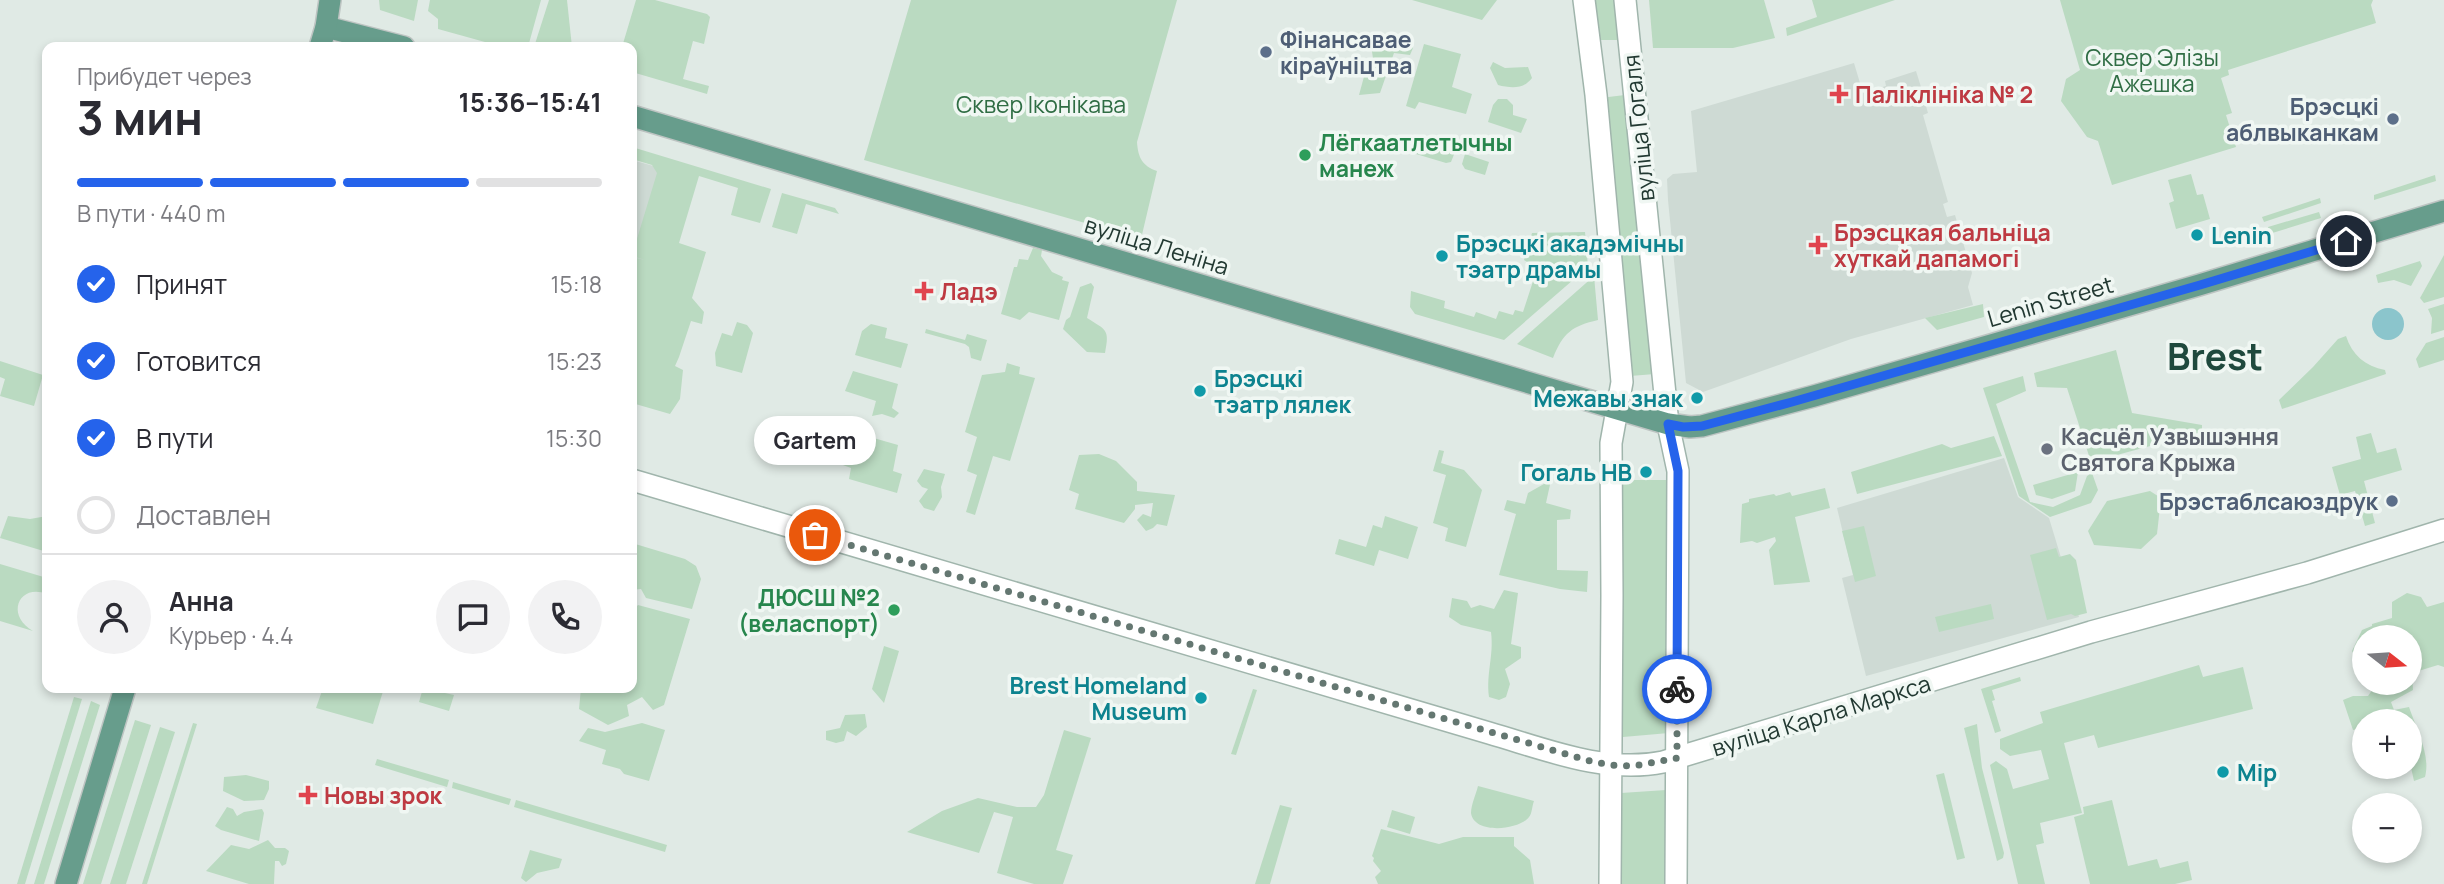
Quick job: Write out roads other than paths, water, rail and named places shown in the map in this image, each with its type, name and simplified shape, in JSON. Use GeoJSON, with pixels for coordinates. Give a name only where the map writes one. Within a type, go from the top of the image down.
{"type":"FeatureCollection","features":[{"type":"Feature","properties":{"kind":"main road"},"geometry":{"type":"LineString","coordinates":[[323,37],[330,0]]}},
{"type":"Feature","properties":{"kind":"main road"},"geometry":{"type":"LineString","coordinates":[[323,37],[346,0]]}},
{"type":"Feature","properties":{"kind":"main road","name":"вуліца Гогаля"},"geometry":{"type":"LineString","coordinates":[[1584,0],[1596,94],[1622,382],[1611,443],[1609,884]]}},
{"type":"Feature","properties":{"kind":"main road","name":"вуліца Гогаля"},"geometry":{"type":"LineString","coordinates":[[1625,0],[1668,424],[1678,471],[1676,884]]}},
{"type":"Feature","properties":{"kind":"main road"},"geometry":{"type":"LineString","coordinates":[[323,37],[364,42]]}},
{"type":"Feature","properties":{"kind":"main road","name":"вуліца Леніна"},"geometry":{"type":"LineString","coordinates":[[637,117],[1668,424]]}},
{"type":"Feature","properties":{"kind":"main road","name":"Lenin Street"},"geometry":{"type":"LineString","coordinates":[[1668,424],[1683,427],[1702,426],[1814,396],[2200,285],[2444,211]]}},
{"type":"Feature","properties":{"kind":"main road","name":"вуліца Карла Маркса"},"geometry":{"type":"LineString","coordinates":[[637,481],[1489,733],[1610,765],[1643,766],[1879,698],[2091,632],[2306,573],[2444,530]]}},
{"type":"Feature","properties":{"kind":"main road"},"geometry":{"type":"LineString","coordinates":[[66,884],[123,693]]}},
{"type":"Feature","properties":{"kind":"water"},"geometry":{"type":"Polygon","coordinates":[[[2388,308],[2399,313],[2404,324],[2399,335],[2388,340],[2377,335],[2372,324],[2377,313],[2388,308]]]}},
{"type":"Feature","properties":{"kind":"place","name":"Фінансавае кіраўніцтва"},"geometry":{"type":"Point","coordinates":[1266,52]}},
{"type":"Feature","properties":{"kind":"place","name":"Паліклініка № 2"},"geometry":{"type":"Point","coordinates":[1839,94]}},
{"type":"Feature","properties":{"kind":"place","name":"Брэсцкі аблвыканкам"},"geometry":{"type":"Point","coordinates":[2393,119]}},
{"type":"Feature","properties":{"kind":"place","name":"Лёгкаатлетычны манеж"},"geometry":{"type":"Point","coordinates":[1305,155]}},
{"type":"Feature","properties":{"kind":"place","name":"Lenin"},"geometry":{"type":"Point","coordinates":[2197,235]}},
{"type":"Feature","properties":{"kind":"place","name":"Брэсцкая бальніца хуткай дапамогі"},"geometry":{"type":"Point","coordinates":[1818,245]}},
{"type":"Feature","properties":{"kind":"place","name":"Брэсцкі акадэмічны тэатр драмы"},"geometry":{"type":"Point","coordinates":[1442,256]}},
{"type":"Feature","properties":{"kind":"place","name":"Ладэ"},"geometry":{"type":"Point","coordinates":[924,291]}},
{"type":"Feature","properties":{"kind":"place","name":"Брэсцкі тэатр лялек"},"geometry":{"type":"Point","coordinates":[1200,391]}},
{"type":"Feature","properties":{"kind":"place","name":"Межавы знак"},"geometry":{"type":"Point","coordinates":[1697,398]}},
{"type":"Feature","properties":{"kind":"place","name":"Касцёл Узвышэння Святога Крыжа"},"geometry":{"type":"Point","coordinates":[2047,449]}},
{"type":"Feature","properties":{"kind":"place","name":"Гогаль НВ"},"geometry":{"type":"Point","coordinates":[1646,472]}},
{"type":"Feature","properties":{"kind":"place","name":"Брэстаблсаюздрук"},"geometry":{"type":"Point","coordinates":[2392,501]}},
{"type":"Feature","properties":{"kind":"place","name":"Gartem"},"geometry":{"type":"Point","coordinates":[815,535]}},
{"type":"Feature","properties":{"kind":"place","name":"ДЮСШ №2 (веласпорт)"},"geometry":{"type":"Point","coordinates":[894,610]}},
{"type":"Feature","properties":{"kind":"place","name":"Brest Homeland Museum"},"geometry":{"type":"Point","coordinates":[1201,698]}},
{"type":"Feature","properties":{"kind":"place","name":"Мір"},"geometry":{"type":"Point","coordinates":[2223,772]}},
{"type":"Feature","properties":{"kind":"place","name":"Новы зрок"},"geometry":{"type":"Point","coordinates":[308,795]}},
{"type":"Feature","properties":{"kind":"district","name":"Brest"},"geometry":{"type":"Point","coordinates":[2215,356]}},
{"type":"Feature","properties":{"kind":"park label","name":"Сквер Элізы Ажешка"},"geometry":{"type":"Point","coordinates":[2152,70]}},
{"type":"Feature","properties":{"kind":"park label","name":"Сквер Іконікава"},"geometry":{"type":"Point","coordinates":[1041,104]}}]}
